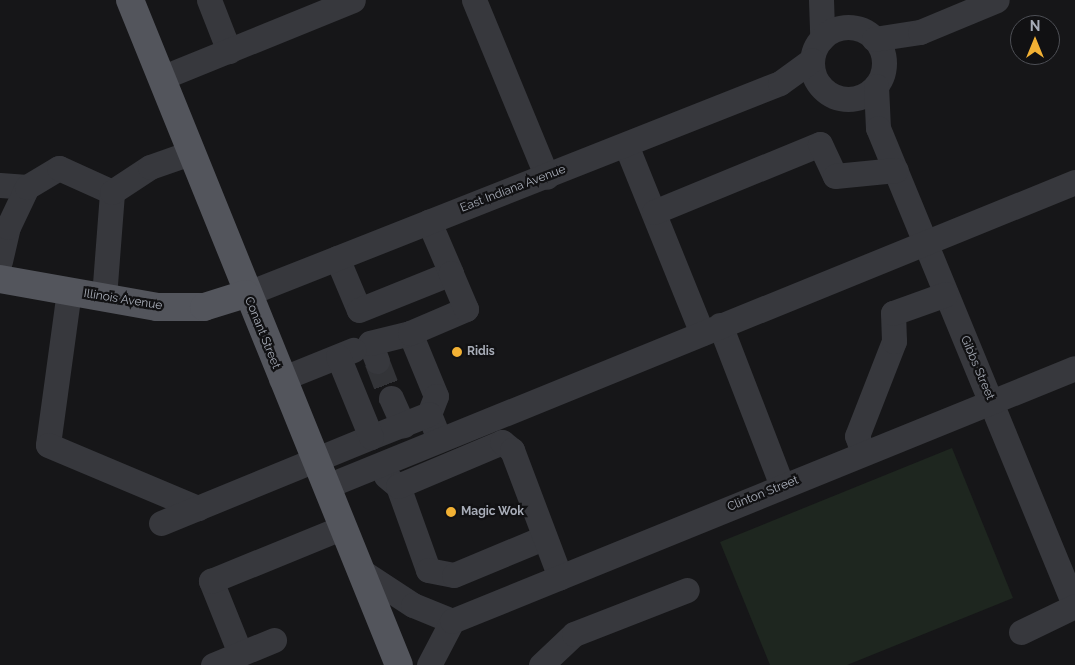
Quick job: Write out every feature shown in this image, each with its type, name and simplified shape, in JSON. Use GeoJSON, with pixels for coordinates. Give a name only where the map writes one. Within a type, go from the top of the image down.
{"type":"FeatureCollection","features":[{"type":"Feature","properties":{"kind":"main road","name":"Conant Street"},"geometry":{"type":"LineString","coordinates":[[130,0],[246,294],[344,526],[399,665]]}},
{"type":"Feature","properties":{"kind":"main road","name":"Illinois Avenue"},"geometry":{"type":"LineString","coordinates":[[0,279],[158,307],[204,307],[246,294]]}},
{"type":"Feature","properties":{"kind":"street"},"geometry":{"type":"LineString","coordinates":[[210,0],[229,52]]}},
{"type":"Feature","properties":{"kind":"street"},"geometry":{"type":"LineString","coordinates":[[161,78],[229,52],[353,0]]}},
{"type":"Feature","properties":{"kind":"street"},"geometry":{"type":"LineString","coordinates":[[474,0],[547,177]]}},
{"type":"Feature","properties":{"kind":"street"},"geometry":{"type":"LineString","coordinates":[[821,0],[822,38],[812,60],[821,88],[843,99],[867,94],[876,86],[884,62],[920,32]]}},
{"type":"Feature","properties":{"kind":"street"},"geometry":{"type":"LineString","coordinates":[[831,0],[853,28],[874,39],[920,32],[997,0]]}},
{"type":"Feature","properties":{"kind":"street"},"geometry":{"type":"LineString","coordinates":[[822,38],[853,28]]}},
{"type":"Feature","properties":{"kind":"street"},"geometry":{"type":"LineString","coordinates":[[874,39],[884,62]]}},
{"type":"Feature","properties":{"kind":"street","name":"East Indiana Avenue"},"geometry":{"type":"LineString","coordinates":[[246,294],[547,177],[780,83],[812,60]]}},
{"type":"Feature","properties":{"kind":"street","name":"East Indiana Avenue"},"geometry":{"type":"LineString","coordinates":[[780,83],[821,88]]}},
{"type":"Feature","properties":{"kind":"street","name":"Gibbs Street"},"geometry":{"type":"LineString","coordinates":[[876,86],[878,128],[1075,607]]}},
{"type":"Feature","properties":{"kind":"street","name":"Gibbs Street"},"geometry":{"type":"LineString","coordinates":[[843,99],[878,128]]}},
{"type":"Feature","properties":{"kind":"street"},"geometry":{"type":"LineString","coordinates":[[654,212],[820,144],[835,176],[896,170]]}},
{"type":"Feature","properties":{"kind":"street"},"geometry":{"type":"LineString","coordinates":[[626,145],[654,212],[711,329],[782,486]]}},
{"type":"Feature","properties":{"kind":"street"},"geometry":{"type":"LineString","coordinates":[[112,192],[150,167],[190,153]]}},
{"type":"Feature","properties":{"kind":"street"},"geometry":{"type":"LineString","coordinates":[[0,261],[8,227],[27,187],[59,168],[112,192]]}},
{"type":"Feature","properties":{"kind":"street"},"geometry":{"type":"LineString","coordinates":[[161,523],[198,508],[322,473],[374,466],[439,438],[1075,182]]}},
{"type":"Feature","properties":{"kind":"street"},"geometry":{"type":"LineString","coordinates":[[0,185],[27,187]]}},
{"type":"Feature","properties":{"kind":"street"},"geometry":{"type":"LineString","coordinates":[[104,297],[112,192]]}},
{"type":"Feature","properties":{"kind":"street"},"geometry":{"type":"LineString","coordinates":[[281,379],[338,356],[374,352],[410,333],[466,309],[429,222]]}},
{"type":"Feature","properties":{"kind":"street"},"geometry":{"type":"LineString","coordinates":[[337,258],[374,352]]}},
{"type":"Feature","properties":{"kind":"street"},"geometry":{"type":"LineString","coordinates":[[359,310],[451,273]]}},
{"type":"Feature","properties":{"kind":"street"},"geometry":{"type":"LineString","coordinates":[[69,291],[48,445],[198,508]]}},
{"type":"Feature","properties":{"kind":"street"},"geometry":{"type":"LineString","coordinates":[[863,453],[857,436],[894,341],[893,313],[946,294]]}},
{"type":"Feature","properties":{"kind":"street"},"geometry":{"type":"LineString","coordinates":[[410,333],[436,396],[429,414],[439,438]]}},
{"type":"Feature","properties":{"kind":"street"},"geometry":{"type":"LineString","coordinates":[[338,356],[371,437]]}},
{"type":"Feature","properties":{"kind":"street","name":"Clinton Street"},"geometry":{"type":"LineString","coordinates":[[452,621],[1075,368]]}},
{"type":"Feature","properties":{"kind":"street"},"geometry":{"type":"LineString","coordinates":[[392,398],[403,425]]}},
{"type":"Feature","properties":{"kind":"street"},"geometry":{"type":"LineString","coordinates":[[322,473],[371,437],[429,414]]}},
{"type":"Feature","properties":{"kind":"street"},"geometry":{"type":"LineString","coordinates":[[491,418],[507,446],[560,578]]}},
{"type":"Feature","properties":{"kind":"street"},"geometry":{"type":"LineString","coordinates":[[374,466],[403,483],[427,486],[507,446]]}},
{"type":"Feature","properties":{"kind":"street"},"geometry":{"type":"LineString","coordinates":[[403,483],[428,570],[454,575],[544,538]]}},
{"type":"Feature","properties":{"kind":"street"},"geometry":{"type":"LineString","coordinates":[[240,653],[211,581],[344,526]]}},
{"type":"Feature","properties":{"kind":"street"},"geometry":{"type":"LineString","coordinates":[[361,571],[412,605],[452,621],[429,665]]}},
{"type":"Feature","properties":{"kind":"street"},"geometry":{"type":"LineString","coordinates":[[541,665],[574,634],[687,590]]}},
{"type":"Feature","properties":{"kind":"street"},"geometry":{"type":"LineString","coordinates":[[1021,632],[1075,607]]}},
{"type":"Feature","properties":{"kind":"street"},"geometry":{"type":"LineString","coordinates":[[213,665],[274,640]]}},
{"type":"Feature","properties":{"kind":"shaded area"},"geometry":{"type":"Polygon","coordinates":[[[952,448],[1013,598],[847,665],[770,665],[720,542],[952,448]]]}},
{"type":"Feature","properties":{"kind":"tunnel"},"geometry":{"type":"LineString","coordinates":[[377,361],[391,398]]}},
{"type":"Feature","properties":{"kind":"place","name":"Ridis"},"geometry":{"type":"Point","coordinates":[457,352]}},
{"type":"Feature","properties":{"kind":"place","name":"Magic Wok"},"geometry":{"type":"Point","coordinates":[451,512]}}]}
